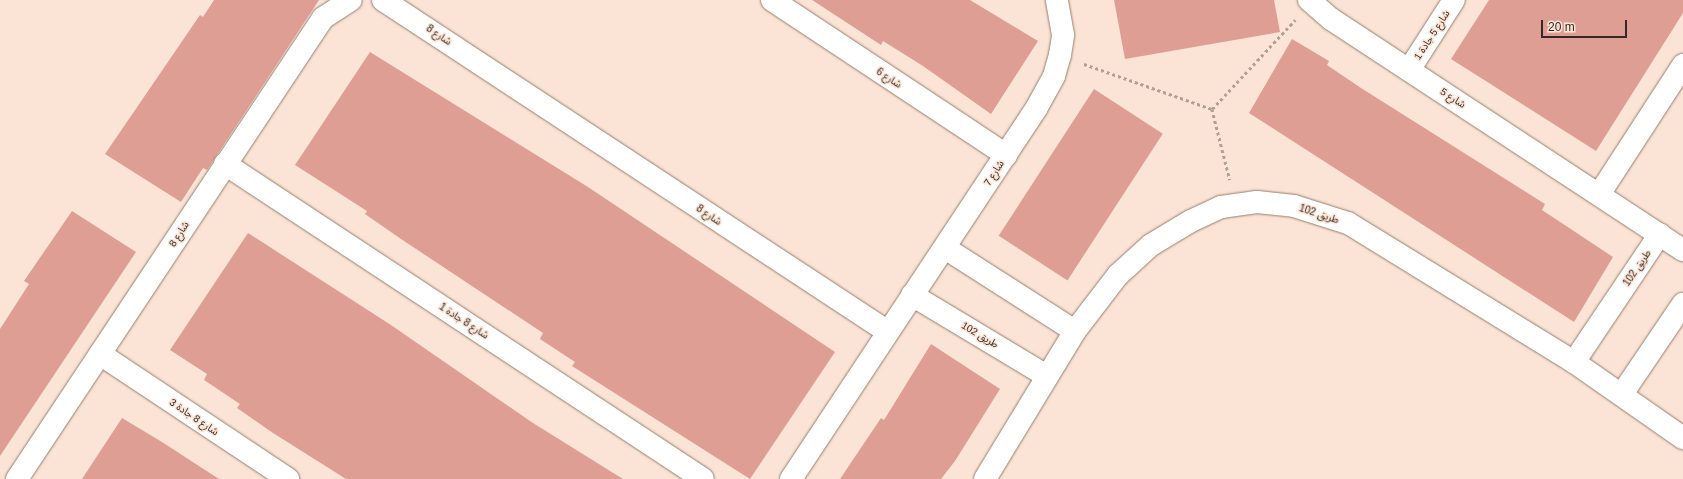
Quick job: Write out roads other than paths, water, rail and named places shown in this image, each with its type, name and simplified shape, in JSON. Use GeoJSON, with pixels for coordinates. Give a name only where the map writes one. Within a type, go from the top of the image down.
{"type":"FeatureCollection","features":[{"type":"Feature","properties":{"kind":"street","name":"شارع 8"},"geometry":{"type":"LineString","coordinates":[[18,479],[323,18],[351,0]]}},
{"type":"Feature","properties":{"kind":"street","name":"شارع 8"},"geometry":{"type":"LineString","coordinates":[[383,0],[888,332]]}},
{"type":"Feature","properties":{"kind":"street","name":"شارع 6"},"geometry":{"type":"LineString","coordinates":[[772,0],[1006,155]]}},
{"type":"Feature","properties":{"kind":"street","name":"شارع 7"},"geometry":{"type":"LineString","coordinates":[[888,332],[1006,155],[1054,76],[1060,56],[1063,35],[1057,0]]}},
{"type":"Feature","properties":{"kind":"street","name":"شارع 5 جادة 1"},"geometry":{"type":"LineString","coordinates":[[1409,70],[1454,0]]}},
{"type":"Feature","properties":{"kind":"street","name":"شارع 5"},"geometry":{"type":"LineString","coordinates":[[1310,2],[1409,70],[1600,193],[1683,250]]}},
{"type":"Feature","properties":{"kind":"street"},"geometry":{"type":"LineString","coordinates":[[1600,193],[1683,65]]}},
{"type":"Feature","properties":{"kind":"street","name":"شارع 8 جادة 1"},"geometry":{"type":"LineString","coordinates":[[225,164],[703,479]]}},
{"type":"Feature","properties":{"kind":"street","name":"طريق 102"},"geometry":{"type":"LineString","coordinates":[[985,479],[1075,331],[1118,275],[1151,245],[1191,221],[1221,207],[1257,202],[1294,206],[1348,223],[1574,362],[1622,394],[1683,438]]}},
{"type":"Feature","properties":{"kind":"street","name":"طريق 102"},"geometry":{"type":"LineString","coordinates":[[1574,362],[1660,234]]}},
{"type":"Feature","properties":{"kind":"street"},"geometry":{"type":"LineString","coordinates":[[945,248],[1075,331]]}},
{"type":"Feature","properties":{"kind":"street","name":"طريق 102"},"geometry":{"type":"LineString","coordinates":[[912,295],[1048,376]]}},
{"type":"Feature","properties":{"kind":"street"},"geometry":{"type":"LineString","coordinates":[[1622,394],[1683,304]]}},
{"type":"Feature","properties":{"kind":"street"},"geometry":{"type":"LineString","coordinates":[[791,479],[888,332]]}},
{"type":"Feature","properties":{"kind":"street","name":"شارع 8 جادة 3"},"geometry":{"type":"LineString","coordinates":[[100,354],[288,479]]}}]}
